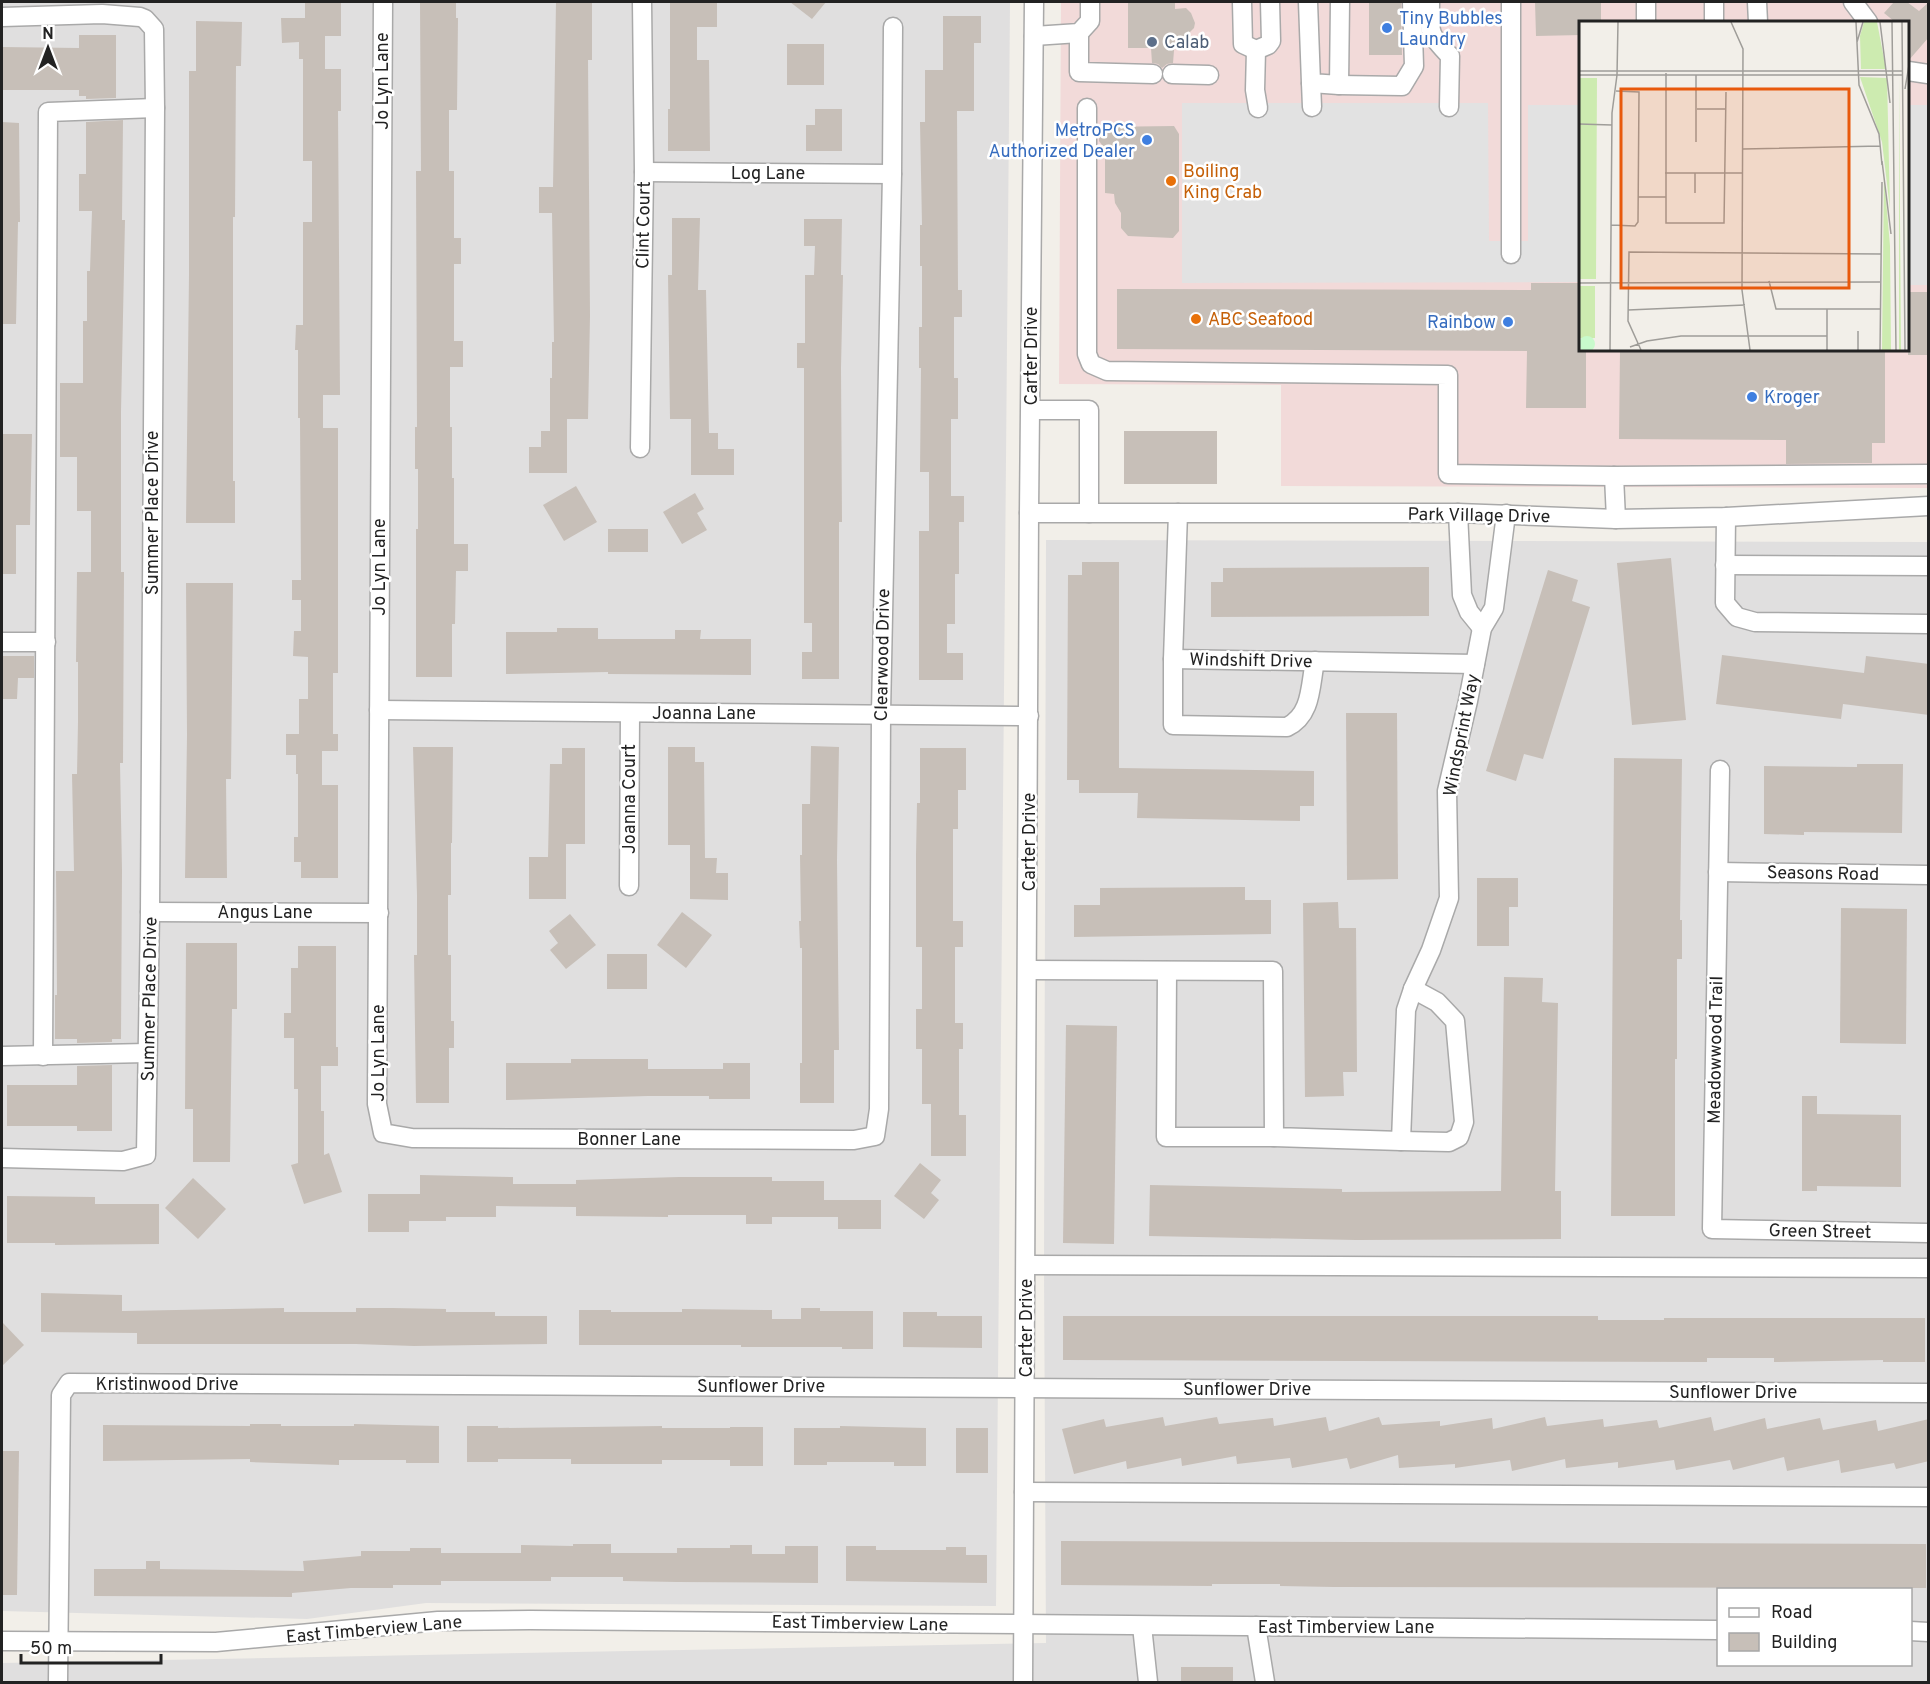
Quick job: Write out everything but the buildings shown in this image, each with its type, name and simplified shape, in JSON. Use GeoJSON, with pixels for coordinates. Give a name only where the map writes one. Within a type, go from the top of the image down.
{"type":"FeatureCollection","features":[{"type":"Feature","properties":{"kind":"street","name":"Jo Lyn Lane"},"geometry":{"type":"LineString","coordinates":[[383,2],[377,1104],[383,1133]]}},
{"type":"Feature","properties":{"kind":"street","name":"Clint Court"},"geometry":{"type":"LineString","coordinates":[[640,448],[644,172],[642,2]]}},
{"type":"Feature","properties":{"kind":"street","name":"Carter Drive"},"geometry":{"type":"LineString","coordinates":[[1023,1683],[1034,2]]}},
{"type":"Feature","properties":{"kind":"street"},"geometry":{"type":"LineString","coordinates":[[1090,2],[1090,21],[1079,33],[1079,72],[1153,74]]}},
{"type":"Feature","properties":{"kind":"street"},"geometry":{"type":"LineString","coordinates":[[1242,2],[1243,44],[1256,50],[1268,45],[1271,41],[1270,2]]}},
{"type":"Feature","properties":{"kind":"street"},"geometry":{"type":"LineString","coordinates":[[1308,2],[1312,107]]}},
{"type":"Feature","properties":{"kind":"street"},"geometry":{"type":"LineString","coordinates":[[1339,85],[1340,2]]}},
{"type":"Feature","properties":{"kind":"street"},"geometry":{"type":"LineString","coordinates":[[1311,83],[1402,86],[1414,66],[1412,2]]}},
{"type":"Feature","properties":{"kind":"street"},"geometry":{"type":"LineString","coordinates":[[1430,2],[1430,32],[1450,56],[1449,107]]}},
{"type":"Feature","properties":{"kind":"street"},"geometry":{"type":"LineString","coordinates":[[1511,2],[1511,254]]}},
{"type":"Feature","properties":{"kind":"street"},"geometry":{"type":"LineString","coordinates":[[1646,2],[1646,21]]}},
{"type":"Feature","properties":{"kind":"street"},"geometry":{"type":"LineString","coordinates":[[1714,2],[1714,21]]}},
{"type":"Feature","properties":{"kind":"street"},"geometry":{"type":"LineString","coordinates":[[1757,2],[1758,21]]}},
{"type":"Feature","properties":{"kind":"street"},"geometry":{"type":"LineString","coordinates":[[1853,2],[1867,21]]}},
{"type":"Feature","properties":{"kind":"street","name":"Summer Place Drive"},"geometry":{"type":"LineString","coordinates":[[2,17],[102,14],[145,19],[154,29],[155,108],[150,912],[146,1155],[123,1161],[2,1158]]}},
{"type":"Feature","properties":{"kind":"street","name":"Clearwood Drive"},"geometry":{"type":"LineString","coordinates":[[875,1136],[879,1109],[881,713],[893,27]]}},
{"type":"Feature","properties":{"kind":"street"},"geometry":{"type":"LineString","coordinates":[[1034,36],[1079,33]]}},
{"type":"Feature","properties":{"kind":"street"},"geometry":{"type":"LineString","coordinates":[[1256,50],[1254,90],[1258,108]]}},
{"type":"Feature","properties":{"kind":"street"},"geometry":{"type":"LineString","coordinates":[[1909,71],[1929,74]]}},
{"type":"Feature","properties":{"kind":"street"},"geometry":{"type":"LineString","coordinates":[[1172,74],[1209,75]]}},
{"type":"Feature","properties":{"kind":"street"},"geometry":{"type":"LineString","coordinates":[[44,1056],[48,112],[155,108]]}},
{"type":"Feature","properties":{"kind":"street"},"geometry":{"type":"LineString","coordinates":[[1087,108],[1087,354],[1091,364],[1107,371],[1448,375],[1448,474],[1614,476],[1929,474]]}},
{"type":"Feature","properties":{"kind":"street","name":"Log Lane"},"geometry":{"type":"LineString","coordinates":[[644,172],[892,174]]}},
{"type":"Feature","properties":{"kind":"street"},"geometry":{"type":"LineString","coordinates":[[1031,410],[1089,410],[1089,513]]}},
{"type":"Feature","properties":{"kind":"street"},"geometry":{"type":"LineString","coordinates":[[1614,476],[1616,519]]}},
{"type":"Feature","properties":{"kind":"street","name":"Park Village Drive"},"geometry":{"type":"LineString","coordinates":[[1029,513],[1458,513],[1616,519],[1726,517],[1929,506]]}},
{"type":"Feature","properties":{"kind":"street","name":"Windshift Drive"},"geometry":{"type":"LineString","coordinates":[[1178,513],[1173,659],[1475,664]]}},
{"type":"Feature","properties":{"kind":"street"},"geometry":{"type":"LineString","coordinates":[[1458,513],[1462,595],[1469,612],[1482,628]]}},
{"type":"Feature","properties":{"kind":"street","name":"Windsprint Way"},"geometry":{"type":"LineString","coordinates":[[1401,1142],[1406,1010],[1431,951],[1449,898],[1447,791],[1482,628],[1494,608],[1506,514]]}},
{"type":"Feature","properties":{"kind":"street"},"geometry":{"type":"LineString","coordinates":[[1726,517],[1725,603],[1737,617],[1755,621],[1929,624]]}},
{"type":"Feature","properties":{"kind":"street"},"geometry":{"type":"LineString","coordinates":[[1725,565],[1929,566]]}},
{"type":"Feature","properties":{"kind":"street"},"geometry":{"type":"LineString","coordinates":[[2,642],[46,642]]}},
{"type":"Feature","properties":{"kind":"street"},"geometry":{"type":"LineString","coordinates":[[1173,659],[1173,725],[1272,728],[1287,727],[1298,722],[1306,710],[1315,662]]}},
{"type":"Feature","properties":{"kind":"street","name":"Joanna Lane"},"geometry":{"type":"LineString","coordinates":[[379,710],[1029,716]]}},
{"type":"Feature","properties":{"kind":"street","name":"Joanna Court"},"geometry":{"type":"LineString","coordinates":[[629,885],[630,713]]}},
{"type":"Feature","properties":{"kind":"street","name":"Meadowwood Trail"},"geometry":{"type":"LineString","coordinates":[[1712,1229],[1720,770]]}},
{"type":"Feature","properties":{"kind":"street","name":"Seasons Road"},"geometry":{"type":"LineString","coordinates":[[1718,872],[1929,875]]}},
{"type":"Feature","properties":{"kind":"street","name":"Angus Lane"},"geometry":{"type":"LineString","coordinates":[[150,912],[379,913]]}},
{"type":"Feature","properties":{"kind":"street"},"geometry":{"type":"LineString","coordinates":[[1028,970],[1273,971],[1274,1137]]}},
{"type":"Feature","properties":{"kind":"street"},"geometry":{"type":"LineString","coordinates":[[1167,971],[1166,1137],[1274,1137],[1449,1142],[1459,1137],[1464,1122],[1455,1021],[1437,1002],[1413,989]]}},
{"type":"Feature","properties":{"kind":"street"},"geometry":{"type":"LineString","coordinates":[[2,1056],[147,1053]]}},
{"type":"Feature","properties":{"kind":"street","name":"Bonner Lane"},"geometry":{"type":"LineString","coordinates":[[383,1133],[412,1138],[854,1140],[875,1136]]}},
{"type":"Feature","properties":{"kind":"street","name":"Green Street"},"geometry":{"type":"LineString","coordinates":[[1712,1229],[1929,1233]]}},
{"type":"Feature","properties":{"kind":"street"},"geometry":{"type":"LineString","coordinates":[[1026,1265],[1929,1268]]}},
{"type":"Feature","properties":{"kind":"street","name":"Kristinwood Drive"},"geometry":{"type":"LineString","coordinates":[[58,1683],[61,1395],[69,1383],[566,1385]]}},
{"type":"Feature","properties":{"kind":"street","name":"Sunflower Drive"},"geometry":{"type":"LineString","coordinates":[[566,1385],[1929,1393]]}},
{"type":"Feature","properties":{"kind":"street"},"geometry":{"type":"LineString","coordinates":[[1024,1492],[1929,1497]]}},
{"type":"Feature","properties":{"kind":"street","name":"East Timberview Lane"},"geometry":{"type":"LineString","coordinates":[[2,1641],[216,1642],[438,1622],[542,1620],[1717,1630]]}},
{"type":"Feature","properties":{"kind":"street"},"geometry":{"type":"LineString","coordinates":[[1142,1626],[1148,1683]]}},
{"type":"Feature","properties":{"kind":"street"},"geometry":{"type":"LineString","coordinates":[[1256,1626],[1265,1683]]}},
{"type":"Feature","properties":{"kind":"street"},"geometry":{"type":"LineString","coordinates":[[1912,1632],[1929,1632]]}},
{"type":"Feature","properties":{"kind":"shaded area"},"geometry":{"type":"Polygon","coordinates":[[[2,2],[1010,2],[996,1606],[426,1603],[307,1619],[2,1611],[2,2]]]}},
{"type":"Feature","properties":{"kind":"shaded area"},"geometry":{"type":"Polygon","coordinates":[[[1061,2],[1928,2],[1928,488],[1281,486],[1281,385],[1059,384],[1061,2]]]}},
{"type":"Feature","properties":{"kind":"shaded area"},"geometry":{"type":"Polygon","coordinates":[[[1182,103],[1488,103],[1489,241],[1528,241],[1528,105],[1579,105],[1579,282],[1182,283],[1182,103]]]}},
{"type":"Feature","properties":{"kind":"shaded area"},"geometry":{"type":"Polygon","coordinates":[[[1909,105],[1928,105],[1928,285],[1909,285],[1909,105]]]}},
{"type":"Feature","properties":{"kind":"shaded area"},"geometry":{"type":"Polygon","coordinates":[[[1046,540],[1928,542],[1928,1682],[2,1682],[2,1663],[1046,1643],[1044,1269],[1046,540]]]}},
{"type":"Feature","properties":{"kind":"place","name":"Tiny Bubbles Laundry"},"geometry":{"type":"Point","coordinates":[1387,28]}},
{"type":"Feature","properties":{"kind":"place","name":"Calab"},"geometry":{"type":"Point","coordinates":[1152,42]}},
{"type":"Feature","properties":{"kind":"place","name":"MetroPCS Authorized Dealer"},"geometry":{"type":"Point","coordinates":[1147,140]}},
{"type":"Feature","properties":{"kind":"place","name":"Boiling King Crab"},"geometry":{"type":"Point","coordinates":[1171,181]}},
{"type":"Feature","properties":{"kind":"place","name":"ABC Seafood"},"geometry":{"type":"Point","coordinates":[1196,319]}},
{"type":"Feature","properties":{"kind":"place","name":"Rainbow"},"geometry":{"type":"Point","coordinates":[1508,322]}},
{"type":"Feature","properties":{"kind":"place","name":"Kroger"},"geometry":{"type":"Point","coordinates":[1752,397]}}]}
